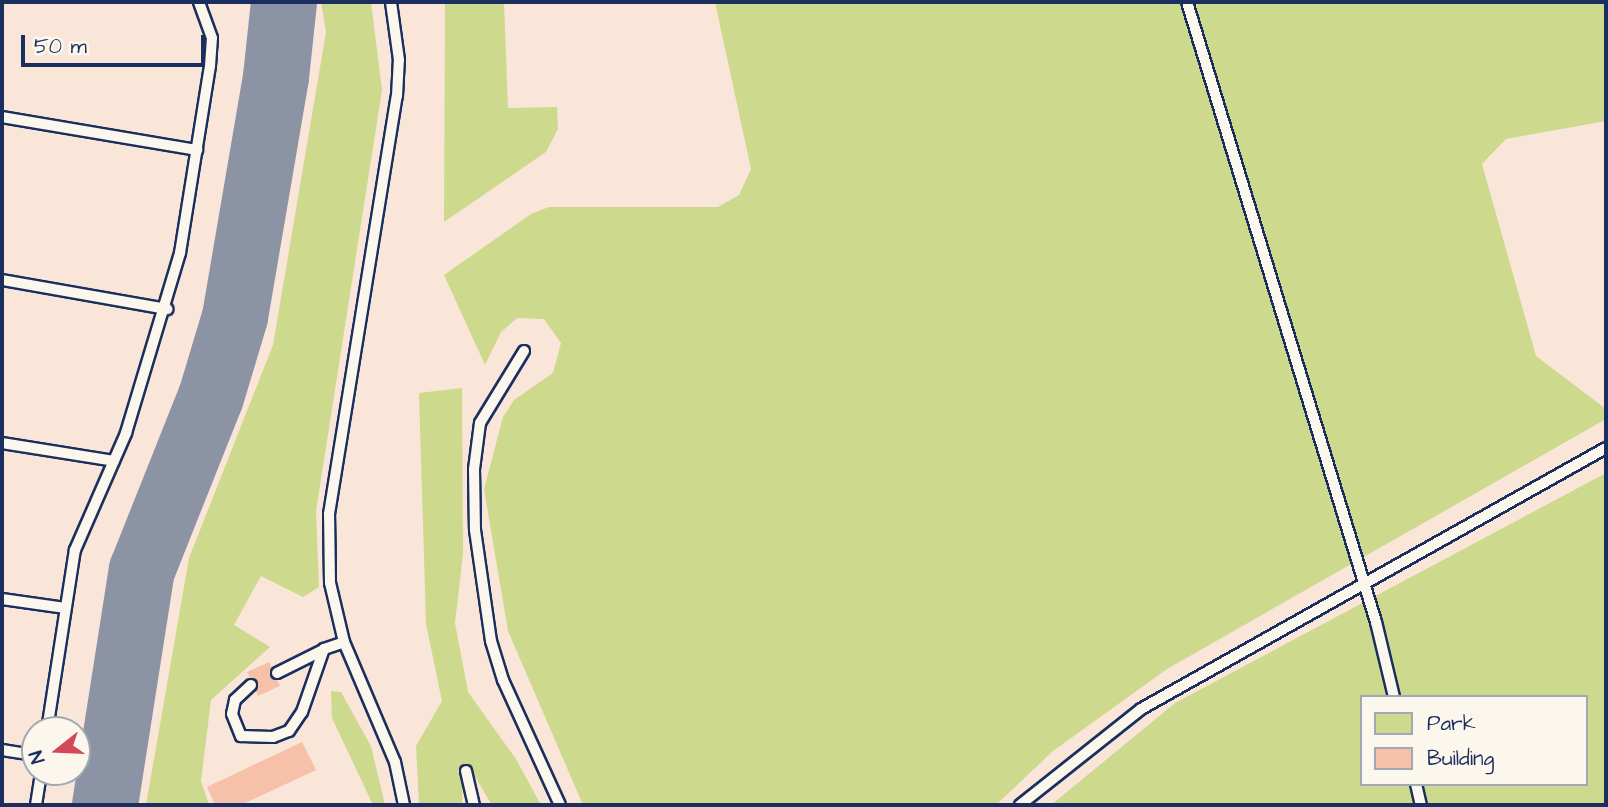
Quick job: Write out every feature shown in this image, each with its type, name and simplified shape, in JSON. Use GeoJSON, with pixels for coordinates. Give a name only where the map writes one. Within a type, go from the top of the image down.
{"type":"FeatureCollection","features":[{"type":"Feature","properties":{"kind":"lane"},"geometry":{"type":"LineString","coordinates":[[49,716],[75,550],[114,461],[167,309],[197,150],[212,38],[198,2]]}},
{"type":"Feature","properties":{"kind":"lane"},"geometry":{"type":"LineString","coordinates":[[391,2],[399,60],[397,96],[329,514],[330,583],[344,642],[395,762],[404,805]]}},
{"type":"Feature","properties":{"kind":"lane"},"geometry":{"type":"LineString","coordinates":[[1187,2],[1393,695]]}},
{"type":"Feature","properties":{"kind":"lane"},"geometry":{"type":"LineString","coordinates":[[2,117],[197,150]]}},
{"type":"Feature","properties":{"kind":"lane"},"geometry":{"type":"LineString","coordinates":[[2,281],[167,309]]}},
{"type":"Feature","properties":{"kind":"lane"},"geometry":{"type":"LineString","coordinates":[[524,351],[480,424],[474,469],[475,530],[491,641],[503,680],[560,805]]}},
{"type":"Feature","properties":{"kind":"lane"},"geometry":{"type":"LineString","coordinates":[[2,443],[114,461]]}},
{"type":"Feature","properties":{"kind":"lane"},"geometry":{"type":"LineString","coordinates":[[1020,805],[1141,709],[1361,582],[1606,448]]}},
{"type":"Feature","properties":{"kind":"lane"},"geometry":{"type":"LineString","coordinates":[[2,599],[65,608]]}},
{"type":"Feature","properties":{"kind":"lane"},"geometry":{"type":"LineString","coordinates":[[276,673],[344,642]]}},
{"type":"Feature","properties":{"kind":"lane"},"geometry":{"type":"LineString","coordinates":[[251,685],[235,700],[232,715],[241,736],[273,737],[289,731],[302,712],[324,649]]}},
{"type":"Feature","properties":{"kind":"lane"},"geometry":{"type":"LineString","coordinates":[[2,750],[21,753]]}},
{"type":"Feature","properties":{"kind":"lane"},"geometry":{"type":"LineString","coordinates":[[466,771],[474,805]]}},
{"type":"Feature","properties":{"kind":"lane"},"geometry":{"type":"LineString","coordinates":[[36,805],[39,786]]}},
{"type":"Feature","properties":{"kind":"lane"},"geometry":{"type":"LineString","coordinates":[[1416,786],[1421,805]]}},
{"type":"Feature","properties":{"kind":"shaded area"},"geometry":{"type":"Polygon","coordinates":[[[2,2],[1606,2],[1606,805],[2,805],[2,2]]]}},
{"type":"Feature","properties":{"kind":"green space"},"geometry":{"type":"Polygon","coordinates":[[[321,2],[371,2],[382,90],[316,511],[319,587],[303,597],[261,576],[234,625],[270,647],[211,700],[201,781],[209,805],[146,805],[189,558],[273,345],[326,32],[321,2]]]}},
{"type":"Feature","properties":{"kind":"green space"},"geometry":{"type":"Polygon","coordinates":[[[445,2],[504,2],[508,108],[557,107],[558,129],[546,152],[444,222],[445,2]]]}},
{"type":"Feature","properties":{"kind":"green space"},"geometry":{"type":"Polygon","coordinates":[[[715,2],[1606,2],[1606,121],[1506,139],[1482,164],[1536,356],[1606,409],[1606,419],[1167,669],[1053,751],[996,805],[583,805],[508,631],[484,489],[503,417],[514,400],[553,373],[561,343],[544,319],[517,318],[501,332],[485,365],[444,275],[531,214],[549,207],[718,207],[739,195],[751,169],[715,2]]]}},
{"type":"Feature","properties":{"kind":"green space"},"geometry":{"type":"Polygon","coordinates":[[[462,388],[463,554],[455,623],[468,692],[516,759],[541,805],[492,805],[471,770],[463,773],[462,805],[419,805],[416,746],[442,701],[426,624],[419,393],[462,388]]]}},
{"type":"Feature","properties":{"kind":"green space"},"geometry":{"type":"Polygon","coordinates":[[[1606,473],[1606,805],[1051,805],[1175,703],[1606,473]]]}},
{"type":"Feature","properties":{"kind":"green space"},"geometry":{"type":"Polygon","coordinates":[[[331,691],[341,692],[371,746],[385,805],[373,805],[332,718],[331,691]]]}},
{"type":"Feature","properties":{"kind":"building"},"geometry":{"type":"Polygon","coordinates":[[[269,662],[280,686],[258,696],[247,672],[269,662]]]}},
{"type":"Feature","properties":{"kind":"building"},"geometry":{"type":"Polygon","coordinates":[[[302,742],[316,770],[241,805],[215,805],[207,787],[302,742]]]}},
{"type":"Feature","properties":{"kind":"taxiway"},"geometry":{"type":"LineString","coordinates":[[105,805],[142,570],[211,397],[235,317],[276,77],[284,2]]}}]}
